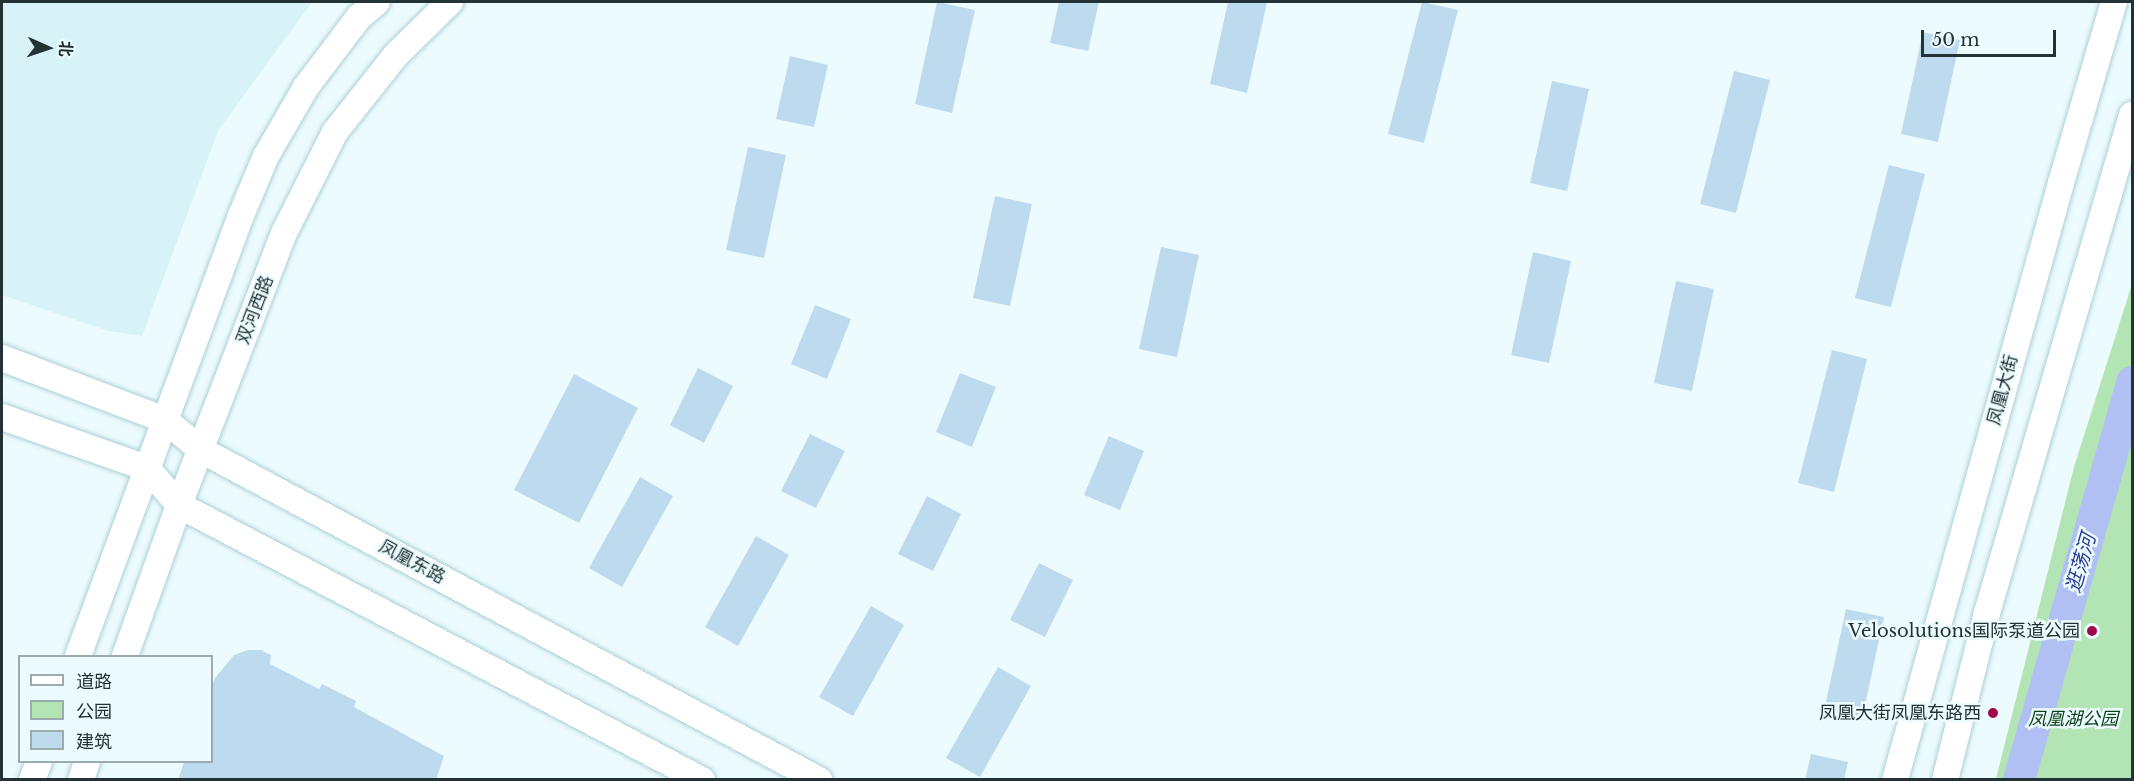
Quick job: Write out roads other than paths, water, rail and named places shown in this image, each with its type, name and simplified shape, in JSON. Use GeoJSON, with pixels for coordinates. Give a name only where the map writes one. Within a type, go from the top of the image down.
{"type":"FeatureCollection","features":[{"type":"Feature","properties":{"kind":"street"},"geometry":{"type":"LineString","coordinates":[[79,655],[242,213],[266,156],[306,87],[359,17],[377,2]]}},
{"type":"Feature","properties":{"kind":"street","name":"双河西路"},"geometry":{"type":"LineString","coordinates":[[126,655],[179,505],[285,231],[335,132],[396,55],[450,2]]}},
{"type":"Feature","properties":{"kind":"street","name":"凤凰大街"},"geometry":{"type":"LineString","coordinates":[[1896,780],[2061,183],[2114,2]]}},
{"type":"Feature","properties":{"kind":"street"},"geometry":{"type":"LineString","coordinates":[[1945,780],[1987,613],[2133,115]]}},
{"type":"Feature","properties":{"kind":"street","name":"凤凰东路"},"geometry":{"type":"LineString","coordinates":[[2,358],[165,420],[201,450],[819,780]]}},
{"type":"Feature","properties":{"kind":"street"},"geometry":{"type":"LineString","coordinates":[[2,417],[147,468],[179,505],[702,780]]}},
{"type":"Feature","properties":{"kind":"street"},"geometry":{"type":"LineString","coordinates":[[32,780],[39,763]]}},
{"type":"Feature","properties":{"kind":"street"},"geometry":{"type":"LineString","coordinates":[[81,780],[87,763]]}},
{"type":"Feature","properties":{"kind":"waterway","name":"逛荡河"},"geometry":{"type":"LineString","coordinates":[[2019,780],[2132,382]]}},
{"type":"Feature","properties":{"kind":"place","name":"Velosolutions国际泵道公园"},"geometry":{"type":"Point","coordinates":[2092,631]}},
{"type":"Feature","properties":{"kind":"place","name":"凤凰大街凤凰东路西"},"geometry":{"type":"Point","coordinates":[1993,713]}},
{"type":"Feature","properties":{"kind":"park label","name":"凤凰湖公园"},"geometry":{"type":"Point","coordinates":[2073,719]}}]}
